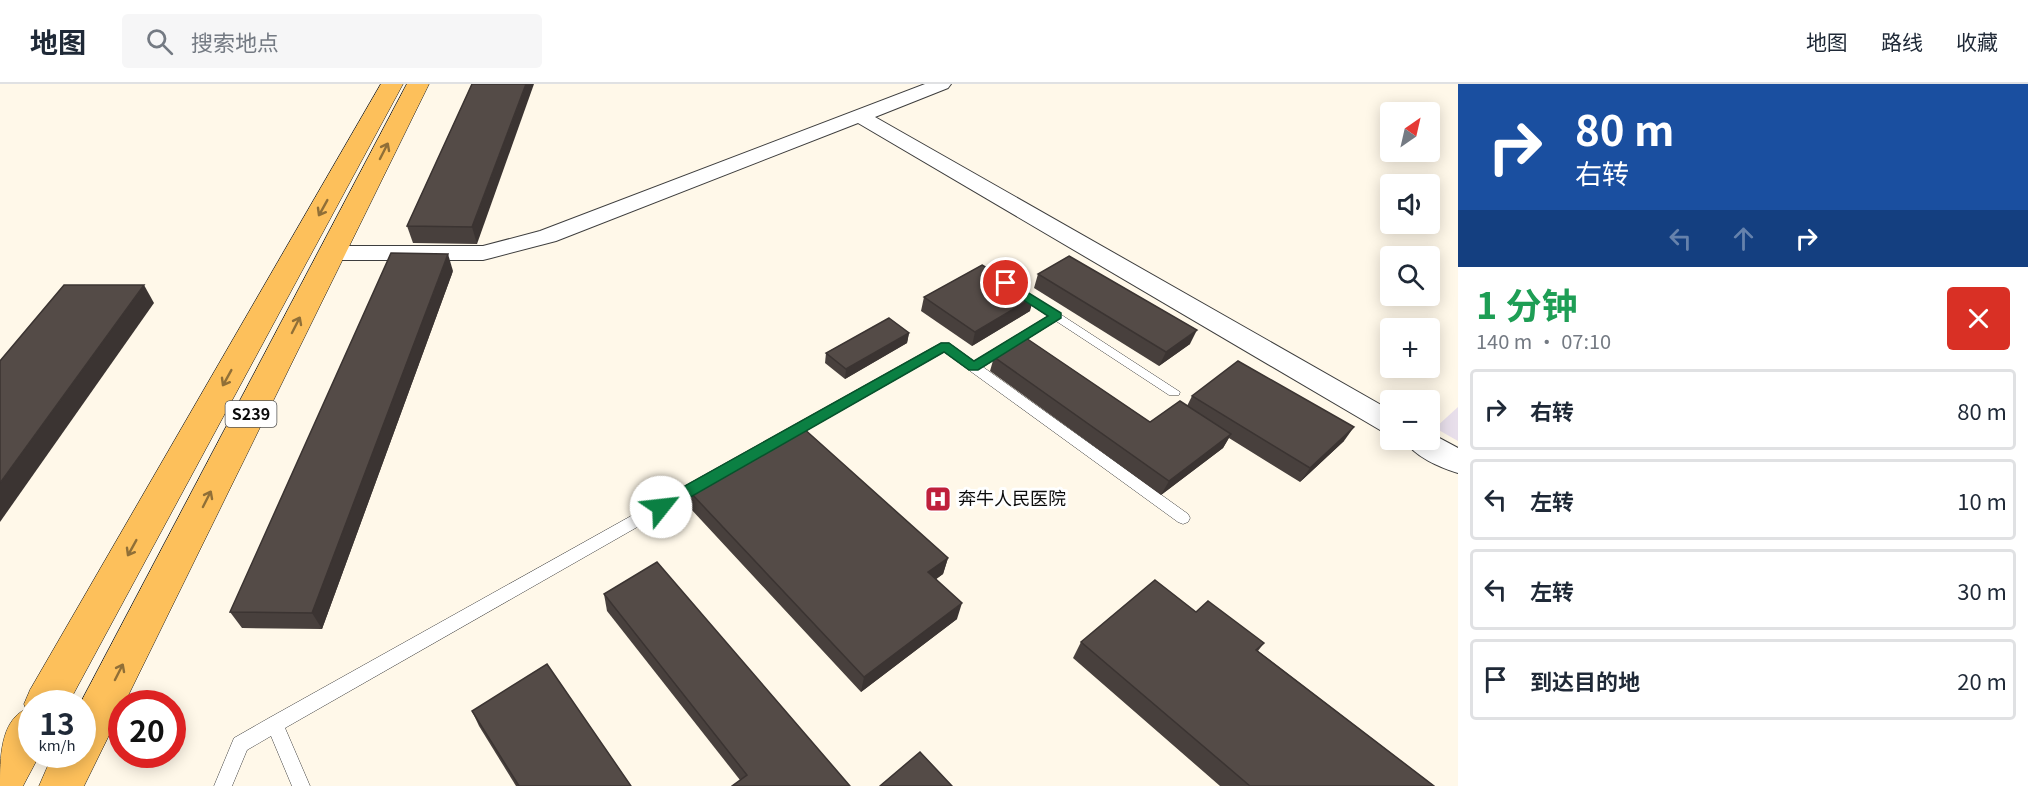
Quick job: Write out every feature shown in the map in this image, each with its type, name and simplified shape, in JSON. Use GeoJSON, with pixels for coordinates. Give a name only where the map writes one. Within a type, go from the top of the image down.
{"type":"FeatureCollection","features":[{"type":"Feature","properties":{"kind":"main road","name":"S239"},"geometry":{"type":"LineString","coordinates":[[53,690],[392,84]]}},
{"type":"Feature","properties":{"kind":"main road","name":"S239"},"geometry":{"type":"LineString","coordinates":[[96,716],[418,84]]}},
{"type":"Feature","properties":{"kind":"main road"},"geometry":{"type":"LineString","coordinates":[[0,783],[18,752]]}},
{"type":"Feature","properties":{"kind":"main road"},"geometry":{"type":"LineString","coordinates":[[61,786],[70,768]]}},
{"type":"Feature","properties":{"kind":"street"},"geometry":{"type":"LineString","coordinates":[[333,253],[483,253],[548,236],[942,84]]}},
{"type":"Feature","properties":{"kind":"street"},"geometry":{"type":"LineString","coordinates":[[858,115],[1380,417]]}},
{"type":"Feature","properties":{"kind":"street"},"geometry":{"type":"LineString","coordinates":[[1437,450],[1458,462]]}},
{"type":"Feature","properties":{"kind":"lane"},"geometry":{"type":"LineString","coordinates":[[1006,283],[1174,392]]}},
{"type":"Feature","properties":{"kind":"lane"},"geometry":{"type":"LineString","coordinates":[[974,367],[1056,316]]}},
{"type":"Feature","properties":{"kind":"lane"},"geometry":{"type":"LineString","coordinates":[[223,786],[240,744],[945,346],[1183,518]]}},
{"type":"Feature","properties":{"kind":"lane"},"geometry":{"type":"LineString","coordinates":[[275,724],[301,786]]}},
{"type":"Feature","properties":{"kind":"shaded area"},"geometry":{"type":"Polygon","coordinates":[[[1458,407],[1458,441],[1440,431],[1440,423],[1458,407]]]}},
{"type":"Feature","properties":{"kind":"building"},"geometry":{"type":"Polygon","coordinates":[[[472,84],[526,84],[472,227],[407,226],[472,84]]]}},
{"type":"Feature","properties":{"kind":"building"},"geometry":{"type":"Polygon","coordinates":[[[391,253],[448,254],[312,613],[230,612],[391,253]]]}},
{"type":"Feature","properties":{"kind":"building"},"geometry":{"type":"Polygon","coordinates":[[[1069,256],[1197,330],[1166,352],[1038,274],[1069,256]]]}},
{"type":"Feature","properties":{"kind":"building"},"geometry":{"type":"Polygon","coordinates":[[[982,265],[1034,297],[975,332],[924,297],[982,265]]]}},
{"type":"Feature","properties":{"kind":"building"},"geometry":{"type":"Polygon","coordinates":[[[64,285],[144,285],[0,483],[0,361],[64,285]]]}},
{"type":"Feature","properties":{"kind":"building"},"geometry":{"type":"Polygon","coordinates":[[[889,318],[909,333],[846,369],[826,353],[889,318]]]}},
{"type":"Feature","properties":{"kind":"building"},"geometry":{"type":"Polygon","coordinates":[[[1026,338],[1150,422],[1180,401],[1231,434],[1169,481],[994,357],[1026,338]]]}},
{"type":"Feature","properties":{"kind":"building"},"geometry":{"type":"Polygon","coordinates":[[[1238,361],[1354,427],[1310,468],[1192,396],[1238,361]]]}},
{"type":"Feature","properties":{"kind":"building"},"geometry":{"type":"Polygon","coordinates":[[[802,427],[948,558],[928,572],[962,603],[864,677],[689,491],[802,427]]]}},
{"type":"Feature","properties":{"kind":"building"},"geometry":{"type":"Polygon","coordinates":[[[657,562],[850,786],[732,786],[747,775],[604,594],[657,562]]]}},
{"type":"Feature","properties":{"kind":"building"},"geometry":{"type":"Polygon","coordinates":[[[1155,580],[1196,612],[1208,601],[1264,643],[1256,650],[1434,786],[1250,786],[1081,642],[1155,580]]]}},
{"type":"Feature","properties":{"kind":"building"},"geometry":{"type":"Polygon","coordinates":[[[547,664],[631,786],[519,786],[472,711],[547,664]]]}},
{"type":"Feature","properties":{"kind":"building"},"geometry":{"type":"Polygon","coordinates":[[[920,752],[952,786],[880,786],[920,752]]]}},
{"type":"Feature","properties":{"kind":"place","name":"奔牛人民医院"},"geometry":{"type":"Point","coordinates":[938,499]}},
{"type":"Feature","properties":{"kind":"route"},"geometry":{"type":"LineString","coordinates":[[661,507],[945,346],[974,367],[1056,316],[1006,283]]}}]}
